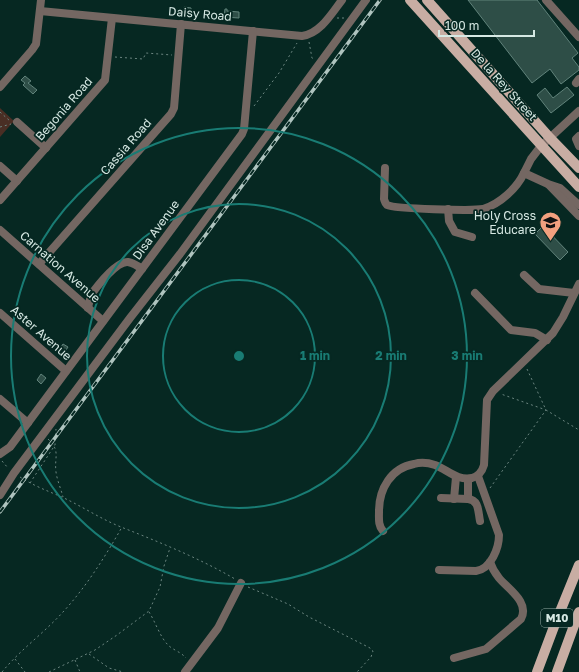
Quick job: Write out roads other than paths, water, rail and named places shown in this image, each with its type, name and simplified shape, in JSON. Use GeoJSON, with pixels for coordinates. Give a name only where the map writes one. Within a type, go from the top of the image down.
{"type":"FeatureCollection","features":[{"type":"Feature","properties":{"kind":"main road","name":"De la Rey Street"},"geometry":{"type":"LineString","coordinates":[[410,0],[579,187]]}},
{"type":"Feature","properties":{"kind":"main road","name":"De la Rey Street"},"geometry":{"type":"LineString","coordinates":[[427,0],[550,138],[579,168]]}},
{"type":"Feature","properties":{"kind":"main road","name":"M10"},"geometry":{"type":"LineString","coordinates":[[537,672],[579,565]]}},
{"type":"Feature","properties":{"kind":"main road","name":"M10"},"geometry":{"type":"LineString","coordinates":[[557,672],[579,612]]}},
{"type":"Feature","properties":{"kind":"street"},"geometry":{"type":"LineString","coordinates":[[0,87],[34,47],[37,37],[41,0]]}},
{"type":"Feature","properties":{"kind":"street","name":"Daisy Road"},"geometry":{"type":"LineString","coordinates":[[40,11],[305,35],[316,31],[342,0]]}},
{"type":"Feature","properties":{"kind":"street"},"geometry":{"type":"LineString","coordinates":[[0,495],[14,473],[184,248],[366,0]]}},
{"type":"Feature","properties":{"kind":"street"},"geometry":{"type":"LineString","coordinates":[[546,0],[579,37]]}},
{"type":"Feature","properties":{"kind":"street","name":"Begonia Road"},"geometry":{"type":"LineString","coordinates":[[0,200],[105,80],[109,56],[112,18]]}},
{"type":"Feature","properties":{"kind":"street","name":"Cassia Road"},"geometry":{"type":"LineString","coordinates":[[39,264],[171,114],[174,108],[181,24]]}},
{"type":"Feature","properties":{"kind":"street","name":"Disa Avenue"},"geometry":{"type":"LineString","coordinates":[[1,454],[10,447],[242,134],[244,129],[253,31]]}},
{"type":"Feature","properties":{"kind":"street"},"geometry":{"type":"LineString","coordinates":[[385,168],[384,200],[386,204],[405,208],[483,209],[501,200],[510,192],[521,180],[531,159],[541,146],[579,111]]}},
{"type":"Feature","properties":{"kind":"street"},"geometry":{"type":"LineString","coordinates":[[14,123],[46,148]]}},
{"type":"Feature","properties":{"kind":"street"},"geometry":{"type":"LineString","coordinates":[[579,136],[576,139],[579,146]]}},
{"type":"Feature","properties":{"kind":"street"},"geometry":{"type":"LineString","coordinates":[[0,166],[17,181]]}},
{"type":"Feature","properties":{"kind":"street"},"geometry":{"type":"LineString","coordinates":[[524,172],[564,190],[579,205]]}},
{"type":"Feature","properties":{"kind":"street"},"geometry":{"type":"LineString","coordinates":[[548,184],[579,216]]}},
{"type":"Feature","properties":{"kind":"street"},"geometry":{"type":"LineString","coordinates":[[448,209],[449,221],[455,232],[472,237]]}},
{"type":"Feature","properties":{"kind":"street","name":"Carnation Avenue"},"geometry":{"type":"LineString","coordinates":[[0,230],[103,321]]}},
{"type":"Feature","properties":{"kind":"street"},"geometry":{"type":"LineString","coordinates":[[88,308],[92,294],[116,267],[128,262],[142,269]]}},
{"type":"Feature","properties":{"kind":"street"},"geometry":{"type":"LineString","coordinates":[[524,275],[539,289],[574,293]]}},
{"type":"Feature","properties":{"kind":"street"},"geometry":{"type":"LineString","coordinates":[[384,531],[379,525],[380,495],[387,482],[397,471],[413,464],[427,463],[440,467],[456,476],[468,479],[478,476],[482,471],[484,465],[488,400],[493,391],[553,333],[563,317],[579,284]]}},
{"type":"Feature","properties":{"kind":"street"},"geometry":{"type":"LineString","coordinates":[[475,293],[511,330],[534,333],[547,340]]}},
{"type":"Feature","properties":{"kind":"street","name":"Aster Avenue"},"geometry":{"type":"LineString","coordinates":[[0,313],[66,371]]}},
{"type":"Feature","properties":{"kind":"street"},"geometry":{"type":"LineString","coordinates":[[0,399],[28,423]]}},
{"type":"Feature","properties":{"kind":"street"},"geometry":{"type":"LineString","coordinates":[[454,499],[456,476]]}},
{"type":"Feature","properties":{"kind":"street"},"geometry":{"type":"LineString","coordinates":[[439,570],[480,570],[485,568],[490,562],[498,543],[499,535],[478,476]]}},
{"type":"Feature","properties":{"kind":"street"},"geometry":{"type":"LineString","coordinates":[[468,479],[468,499]]}},
{"type":"Feature","properties":{"kind":"street"},"geometry":{"type":"LineString","coordinates":[[441,498],[472,500],[475,502],[480,521]]}},
{"type":"Feature","properties":{"kind":"street"},"geometry":{"type":"LineString","coordinates":[[454,658],[480,651],[491,646],[521,619],[523,615],[522,604],[495,574],[490,562]]}},
{"type":"Feature","properties":{"kind":"street"},"geometry":{"type":"LineString","coordinates":[[187,669],[218,628],[241,583]]}},
{"type":"Feature","properties":{"kind":"railway"},"geometry":{"type":"LineString","coordinates":[[0,512],[380,0]]}},
{"type":"Feature","properties":{"kind":"place","name":"Holy Cross Educare"},"geometry":{"type":"Point","coordinates":[551,242]}}]}
